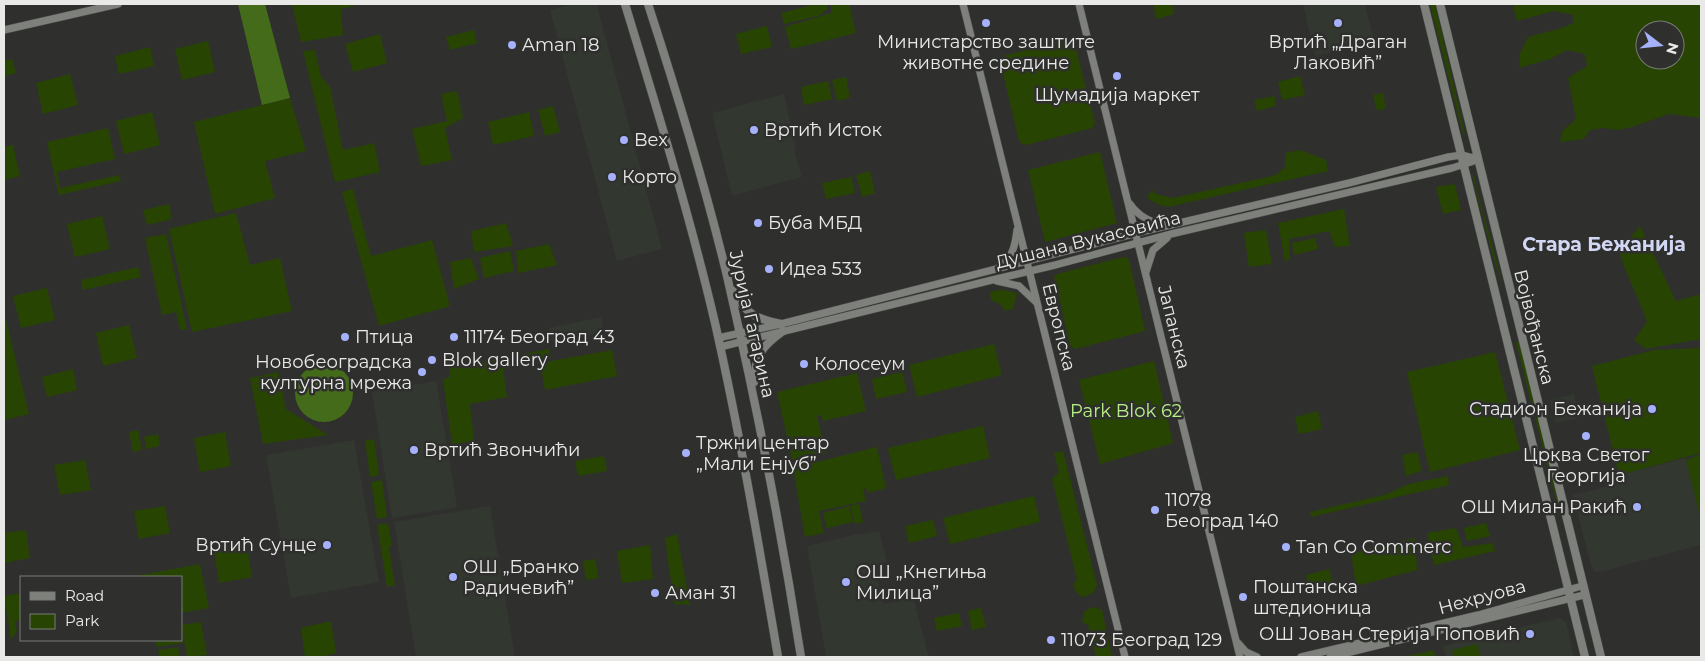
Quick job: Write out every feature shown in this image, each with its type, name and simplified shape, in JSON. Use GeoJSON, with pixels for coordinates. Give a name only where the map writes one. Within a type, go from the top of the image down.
{"type":"FeatureCollection","features":[{"type":"Feature","properties":{"kind":"main road","name":"Јурија Гагарина"},"geometry":{"type":"LineString","coordinates":[[625,4],[666,140],[718,338],[745,466],[778,657]]}},
{"type":"Feature","properties":{"kind":"main road","name":"Јурија Гагарина"},"geometry":{"type":"LineString","coordinates":[[648,4],[675,88],[728,281],[754,394],[775,499],[801,657]]}},
{"type":"Feature","properties":{"kind":"main road","name":"Војвођанска"},"geometry":{"type":"LineString","coordinates":[[1424,4],[1585,657]]}},
{"type":"Feature","properties":{"kind":"main road","name":"Војвођанска"},"geometry":{"type":"LineString","coordinates":[[1440,4],[1584,595],[1601,657]]}},
{"type":"Feature","properties":{"kind":"main road"},"geometry":{"type":"LineString","coordinates":[[728,281],[747,311],[762,320],[782,328],[760,352],[755,368],[754,394]]}},
{"type":"Feature","properties":{"kind":"street"},"geometry":{"type":"LineString","coordinates":[[4,30],[118,4]]}},
{"type":"Feature","properties":{"kind":"street","name":"Европска"},"geometry":{"type":"LineString","coordinates":[[964,4],[1125,657]]}},
{"type":"Feature","properties":{"kind":"street","name":"Јапанска"},"geometry":{"type":"LineString","coordinates":[[1079,4],[1240,657]]}},
{"type":"Feature","properties":{"kind":"street"},"geometry":{"type":"LineString","coordinates":[[1462,155],[1477,159]]}},
{"type":"Feature","properties":{"kind":"street","name":"Душана Вукасовића"},"geometry":{"type":"LineString","coordinates":[[720,348],[742,343],[782,328],[995,270],[1462,155]]}},
{"type":"Feature","properties":{"kind":"street","name":"Душана Вукасовића"},"geometry":{"type":"LineString","coordinates":[[718,338],[740,333],[782,328],[992,280],[1171,234],[1465,165],[1477,159]]}},
{"type":"Feature","properties":{"kind":"street"},"geometry":{"type":"LineString","coordinates":[[1127,199],[1137,213],[1144,218],[1156,224],[1169,226]]}},
{"type":"Feature","properties":{"kind":"street"},"geometry":{"type":"LineString","coordinates":[[995,270],[1007,262],[1012,255],[1018,224]]}},
{"type":"Feature","properties":{"kind":"street"},"geometry":{"type":"LineString","coordinates":[[1146,275],[1153,250],[1171,234]]}},
{"type":"Feature","properties":{"kind":"street"},"geometry":{"type":"LineString","coordinates":[[992,280],[1019,286],[1038,304]]}},
{"type":"Feature","properties":{"kind":"street","name":"Нехруова"},"geometry":{"type":"LineString","coordinates":[[1301,657],[1478,615],[1582,586]]}},
{"type":"Feature","properties":{"kind":"street","name":"Нехруова"},"geometry":{"type":"LineString","coordinates":[[1330,657],[1584,595]]}},
{"type":"Feature","properties":{"kind":"street"},"geometry":{"type":"LineString","coordinates":[[1235,637],[1246,652],[1257,657]]}},
{"type":"Feature","properties":{"kind":"shaded area"},"geometry":{"type":"Polygon","coordinates":[[[574,4],[595,4],[597,6],[662,249],[617,261],[550,10],[574,4]]]}},
{"type":"Feature","properties":{"kind":"shaded area","name":"Вртић „Драган Лаковић”"},"geometry":{"type":"Polygon","coordinates":[[[1303,4],[1365,4],[1374,42],[1315,56],[1303,4]]]}},
{"type":"Feature","properties":{"kind":"shaded area","name":"Вртић Исток"},"geometry":{"type":"Polygon","coordinates":[[[784,94],[796,148],[794,150],[802,177],[732,196],[712,113],[784,94]]]}},
{"type":"Feature","properties":{"kind":"shaded area"},"geometry":{"type":"Polygon","coordinates":[[[601,317],[604,332],[552,342],[549,328],[601,317]]]}},
{"type":"Feature","properties":{"kind":"shaded area","name":"Вртић Звончићи"},"geometry":{"type":"Polygon","coordinates":[[[436,381],[457,507],[392,518],[372,392],[436,381]]]}},
{"type":"Feature","properties":{"kind":"shaded area"},"geometry":{"type":"Polygon","coordinates":[[[1574,394],[1579,418],[1555,423],[1550,400],[1574,394]]]}},
{"type":"Feature","properties":{"kind":"shaded area","name":"Вртић Сунце"},"geometry":{"type":"Polygon","coordinates":[[[354,440],[379,582],[291,598],[266,455],[354,440]]]}},
{"type":"Feature","properties":{"kind":"shaded area","name":"ОШ Милан Ракић"},"geometry":{"type":"Polygon","coordinates":[[[1686,458],[1701,520],[1701,545],[1599,572],[1594,571],[1573,495],[1620,483],[1619,475],[1686,458]]]}},
{"type":"Feature","properties":{"kind":"shaded area","name":"ОШ „Бранко Радичевић”"},"geometry":{"type":"Polygon","coordinates":[[[490,506],[515,657],[416,657],[394,522],[490,506]]]}},
{"type":"Feature","properties":{"kind":"shaded area","name":"ОШ „Кнегиња Милица”"},"geometry":{"type":"Polygon","coordinates":[[[879,531],[887,562],[874,566],[884,604],[905,599],[914,601],[929,657],[826,657],[807,546],[857,534],[879,531]]]}},
{"type":"Feature","properties":{"kind":"shaded area","name":"ОШ Јован Стерија Поповић"},"geometry":{"type":"Polygon","coordinates":[[[1560,618],[1566,622],[1574,657],[1446,657],[1443,646],[1560,618]]]}},
{"type":"Feature","properties":{"kind":"green space"},"geometry":{"type":"Polygon","coordinates":[[[238,4],[265,4],[290,98],[262,105],[238,4]]]}},
{"type":"Feature","properties":{"kind":"green space"},"geometry":{"type":"Polygon","coordinates":[[[292,4],[362,4],[341,9],[343,35],[301,42],[292,4]]]}},
{"type":"Feature","properties":{"kind":"green space"},"geometry":{"type":"Polygon","coordinates":[[[816,4],[827,4],[828,9],[818,16],[784,24],[781,13],[816,4]]]}},
{"type":"Feature","properties":{"kind":"green space"},"geometry":{"type":"Polygon","coordinates":[[[831,4],[849,4],[856,33],[791,49],[785,27],[831,13],[831,4]]]}},
{"type":"Feature","properties":{"kind":"green space"},"geometry":{"type":"Polygon","coordinates":[[[1153,4],[1172,4],[1174,14],[1156,19],[1153,4]]]}},
{"type":"Feature","properties":{"kind":"green space"},"geometry":{"type":"Polygon","coordinates":[[[1430,4],[1435,4],[1465,134],[1463,134],[1430,4]]]}},
{"type":"Feature","properties":{"kind":"green space"},"geometry":{"type":"Polygon","coordinates":[[[1514,4],[1701,4],[1701,118],[1669,114],[1618,130],[1603,128],[1590,130],[1584,139],[1560,142],[1562,131],[1576,119],[1568,78],[1587,66],[1585,54],[1567,50],[1550,59],[1519,68],[1520,53],[1528,37],[1562,28],[1573,23],[1573,15],[1554,11],[1517,21],[1513,7],[1514,4]]]}},
{"type":"Feature","properties":{"kind":"green space"},"geometry":{"type":"Polygon","coordinates":[[[767,26],[772,47],[741,54],[736,34],[767,26]]]}},
{"type":"Feature","properties":{"kind":"green space"},"geometry":{"type":"Polygon","coordinates":[[[474,30],[477,43],[450,50],[446,37],[474,30]]]}},
{"type":"Feature","properties":{"kind":"green space"},"geometry":{"type":"Polygon","coordinates":[[[380,34],[387,63],[353,72],[345,44],[380,34]]]}},
{"type":"Feature","properties":{"kind":"green space"},"geometry":{"type":"Polygon","coordinates":[[[1069,40],[1074,42],[1095,123],[1092,128],[1026,145],[1022,144],[1019,141],[1000,61],[1003,56],[1069,40]]]}},
{"type":"Feature","properties":{"kind":"green space"},"geometry":{"type":"Polygon","coordinates":[[[208,41],[215,72],[182,80],[175,49],[208,41]]]}},
{"type":"Feature","properties":{"kind":"green space"},"geometry":{"type":"Polygon","coordinates":[[[150,47],[154,66],[119,74],[115,56],[150,47]]]}},
{"type":"Feature","properties":{"kind":"green space"},"geometry":{"type":"Polygon","coordinates":[[[315,50],[321,77],[330,87],[343,150],[374,143],[380,172],[335,182],[303,51],[315,50]]]}},
{"type":"Feature","properties":{"kind":"green space"},"geometry":{"type":"Polygon","coordinates":[[[12,59],[16,73],[4,76],[4,61],[12,59]]]}},
{"type":"Feature","properties":{"kind":"green space"},"geometry":{"type":"Polygon","coordinates":[[[70,74],[78,105],[43,114],[36,83],[70,74]]]}},
{"type":"Feature","properties":{"kind":"green space"},"geometry":{"type":"Polygon","coordinates":[[[1300,76],[1305,95],[1282,100],[1278,82],[1300,76]]]}},
{"type":"Feature","properties":{"kind":"green space"},"geometry":{"type":"Polygon","coordinates":[[[846,77],[850,98],[837,101],[832,80],[846,77]]]}},
{"type":"Feature","properties":{"kind":"green space"},"geometry":{"type":"Polygon","coordinates":[[[828,81],[832,99],[804,105],[801,87],[828,81]]]}},
{"type":"Feature","properties":{"kind":"green space"},"geometry":{"type":"Polygon","coordinates":[[[457,91],[463,118],[445,128],[452,160],[421,166],[412,129],[447,121],[441,94],[457,91]]]}},
{"type":"Feature","properties":{"kind":"green space"},"geometry":{"type":"Polygon","coordinates":[[[1383,93],[1386,108],[1377,111],[1373,95],[1383,93]]]}},
{"type":"Feature","properties":{"kind":"green space"},"geometry":{"type":"Polygon","coordinates":[[[1274,96],[1276,106],[1257,111],[1254,100],[1274,96]]]}},
{"type":"Feature","properties":{"kind":"green space"},"geometry":{"type":"Polygon","coordinates":[[[290,98],[306,151],[265,161],[275,198],[215,214],[194,122],[290,98]]]}},
{"type":"Feature","properties":{"kind":"green space"},"geometry":{"type":"Polygon","coordinates":[[[553,106],[560,132],[545,136],[538,110],[553,106]]]}},
{"type":"Feature","properties":{"kind":"green space"},"geometry":{"type":"Polygon","coordinates":[[[152,112],[160,145],[124,154],[116,121],[152,112]]]}},
{"type":"Feature","properties":{"kind":"green space"},"geometry":{"type":"Polygon","coordinates":[[[529,112],[534,136],[493,145],[488,122],[529,112]]]}},
{"type":"Feature","properties":{"kind":"green space"},"geometry":{"type":"Polygon","coordinates":[[[108,128],[115,159],[57,172],[60,188],[119,175],[121,181],[59,195],[47,142],[108,128]]]}},
{"type":"Feature","properties":{"kind":"green space"},"geometry":{"type":"Polygon","coordinates":[[[13,145],[20,176],[4,180],[4,147],[13,145]]]}},
{"type":"Feature","properties":{"kind":"green space"},"geometry":{"type":"Polygon","coordinates":[[[1300,150],[1326,160],[1328,171],[1168,207],[1157,204],[1147,198],[1152,190],[1155,194],[1173,198],[1276,175],[1285,167],[1285,153],[1300,150]]]}},
{"type":"Feature","properties":{"kind":"green space"},"geometry":{"type":"Polygon","coordinates":[[[1100,152],[1117,223],[1045,242],[1028,170],[1100,152]]]}},
{"type":"Feature","properties":{"kind":"green space"},"geometry":{"type":"Polygon","coordinates":[[[870,171],[875,193],[862,197],[856,175],[870,171]]]}},
{"type":"Feature","properties":{"kind":"green space"},"geometry":{"type":"Polygon","coordinates":[[[1472,175],[1474,176],[1502,282],[1494,261],[1472,175]]]}},
{"type":"Feature","properties":{"kind":"green space"},"geometry":{"type":"Polygon","coordinates":[[[851,177],[855,193],[826,199],[822,183],[851,177]]]}},
{"type":"Feature","properties":{"kind":"green space"},"geometry":{"type":"Polygon","coordinates":[[[1455,184],[1461,210],[1443,214],[1436,187],[1455,184]]]}},
{"type":"Feature","properties":{"kind":"green space"},"geometry":{"type":"Polygon","coordinates":[[[353,189],[371,256],[432,240],[450,306],[379,326],[342,192],[353,189]]]}},
{"type":"Feature","properties":{"kind":"green space"},"geometry":{"type":"Polygon","coordinates":[[[169,204],[172,219],[147,225],[143,210],[169,204]]]}},
{"type":"Feature","properties":{"kind":"green space"},"geometry":{"type":"Polygon","coordinates":[[[1344,209],[1350,246],[1335,247],[1329,231],[1289,239],[1290,260],[1285,261],[1278,223],[1344,209]]]}},
{"type":"Feature","properties":{"kind":"green space"},"geometry":{"type":"Polygon","coordinates":[[[236,213],[250,265],[280,258],[292,311],[192,332],[169,229],[236,213]]]}},
{"type":"Feature","properties":{"kind":"green space"},"geometry":{"type":"Polygon","coordinates":[[[102,216],[110,249],[75,257],[67,224],[102,216]]]}},
{"type":"Feature","properties":{"kind":"green space"},"geometry":{"type":"Polygon","coordinates":[[[506,223],[513,246],[474,252],[471,231],[506,223]]]}},
{"type":"Feature","properties":{"kind":"green space"},"geometry":{"type":"Polygon","coordinates":[[[1640,226],[1676,301],[1701,294],[1701,339],[1646,349],[1634,340],[1647,322],[1620,255],[1627,241],[1640,226]]]}},
{"type":"Feature","properties":{"kind":"green space"},"geometry":{"type":"Polygon","coordinates":[[[1266,230],[1272,264],[1249,267],[1244,233],[1266,230]]]}},
{"type":"Feature","properties":{"kind":"green space"},"geometry":{"type":"Polygon","coordinates":[[[166,234],[187,329],[180,330],[176,312],[162,315],[145,238],[166,234]]]}},
{"type":"Feature","properties":{"kind":"green space"},"geometry":{"type":"Polygon","coordinates":[[[1315,238],[1318,249],[1294,255],[1292,243],[1315,238]]]}},
{"type":"Feature","properties":{"kind":"green space"},"geometry":{"type":"Polygon","coordinates":[[[549,244],[557,265],[518,273],[516,251],[549,244]]]}},
{"type":"Feature","properties":{"kind":"green space"},"geometry":{"type":"Polygon","coordinates":[[[510,251],[514,271],[484,278],[480,258],[510,251]]]}},
{"type":"Feature","properties":{"kind":"green space"},"geometry":{"type":"Polygon","coordinates":[[[1123,257],[1129,260],[1145,330],[1075,349],[1070,345],[1054,276],[1123,257]]]}},
{"type":"Feature","properties":{"kind":"green space"},"geometry":{"type":"Polygon","coordinates":[[[471,258],[479,279],[454,289],[450,262],[471,258]]]}},
{"type":"Feature","properties":{"kind":"green space"},"geometry":{"type":"Polygon","coordinates":[[[138,267],[141,277],[83,290],[81,280],[138,267]]]}},
{"type":"Feature","properties":{"kind":"green space"},"geometry":{"type":"Polygon","coordinates":[[[47,288],[55,320],[21,328],[13,296],[47,288]]]}},
{"type":"Feature","properties":{"kind":"green space"},"geometry":{"type":"Polygon","coordinates":[[[998,290],[1017,293],[1013,309],[1005,311],[1000,304],[991,300],[990,292],[998,290]]]}},
{"type":"Feature","properties":{"kind":"green space"},"geometry":{"type":"Polygon","coordinates":[[[4,312],[29,414],[4,420],[4,312]]]}},
{"type":"Feature","properties":{"kind":"green space"},"geometry":{"type":"Polygon","coordinates":[[[129,325],[137,358],[103,366],[96,333],[129,325]]]}},
{"type":"Feature","properties":{"kind":"green space"},"geometry":{"type":"Polygon","coordinates":[[[1520,341],[1566,530],[1559,511],[1516,343],[1520,341]]]}},
{"type":"Feature","properties":{"kind":"green space"},"geometry":{"type":"Polygon","coordinates":[[[994,344],[1002,375],[917,397],[909,365],[994,344]]]}},
{"type":"Feature","properties":{"kind":"green space","name":"Стадион Бежанија"},"geometry":{"type":"Polygon","coordinates":[[[1701,348],[1701,453],[1619,475],[1592,366],[1654,350],[1701,348]]]}},
{"type":"Feature","properties":{"kind":"green space"},"geometry":{"type":"Polygon","coordinates":[[[549,349],[551,358],[514,365],[503,370],[507,397],[470,404],[474,441],[452,445],[443,379],[449,378],[449,368],[549,349]]]}},
{"type":"Feature","properties":{"kind":"green space"},"geometry":{"type":"Polygon","coordinates":[[[612,350],[617,376],[545,390],[540,363],[612,350]]]}},
{"type":"Feature","properties":{"kind":"green space"},"geometry":{"type":"Polygon","coordinates":[[[1495,352],[1520,450],[1430,472],[1407,372],[1495,352]]]}},
{"type":"Feature","properties":{"kind":"green space","name":"Park Blok 62"},"geometry":{"type":"Polygon","coordinates":[[[1154,361],[1173,443],[1100,464],[1079,380],[1154,361]]]}},
{"type":"Feature","properties":{"kind":"green space"},"geometry":{"type":"Polygon","coordinates":[[[318,364],[330,364],[340,368],[349,377],[353,399],[345,414],[330,422],[318,422],[308,418],[299,409],[295,399],[295,387],[299,377],[308,368],[318,364]]]}},
{"type":"Feature","properties":{"kind":"green space"},"geometry":{"type":"Polygon","coordinates":[[[73,369],[77,390],[47,397],[42,377],[73,369]]]}},
{"type":"Feature","properties":{"kind":"green space"},"geometry":{"type":"Polygon","coordinates":[[[278,372],[286,409],[328,435],[263,444],[250,378],[278,372]]]}},
{"type":"Feature","properties":{"kind":"green space"},"geometry":{"type":"Polygon","coordinates":[[[902,372],[907,392],[876,399],[872,379],[902,372]]]}},
{"type":"Feature","properties":{"kind":"green space"},"geometry":{"type":"Polygon","coordinates":[[[857,373],[866,411],[823,421],[821,415],[817,416],[826,453],[792,460],[777,392],[857,373]]]}},
{"type":"Feature","properties":{"kind":"green space"},"geometry":{"type":"Polygon","coordinates":[[[1318,411],[1322,429],[1299,434],[1295,417],[1318,411]]]}},
{"type":"Feature","properties":{"kind":"green space"},"geometry":{"type":"Polygon","coordinates":[[[983,426],[990,458],[896,480],[888,448],[983,426]]]}},
{"type":"Feature","properties":{"kind":"green space"},"geometry":{"type":"Polygon","coordinates":[[[138,430],[142,450],[133,452],[129,432],[138,430]]]}},
{"type":"Feature","properties":{"kind":"green space"},"geometry":{"type":"Polygon","coordinates":[[[225,432],[231,466],[200,472],[194,438],[225,432]]]}},
{"type":"Feature","properties":{"kind":"green space"},"geometry":{"type":"Polygon","coordinates":[[[158,434],[160,446],[146,449],[144,437],[158,434]]]}},
{"type":"Feature","properties":{"kind":"green space"},"geometry":{"type":"Polygon","coordinates":[[[374,439],[379,475],[370,477],[365,441],[374,439]]]}},
{"type":"Feature","properties":{"kind":"green space"},"geometry":{"type":"Polygon","coordinates":[[[877,447],[886,488],[868,493],[866,488],[863,489],[866,501],[819,511],[824,533],[805,537],[793,468],[877,447]]]}},
{"type":"Feature","properties":{"kind":"green space"},"geometry":{"type":"Polygon","coordinates":[[[1063,451],[1097,585],[1094,592],[1084,597],[1077,594],[1074,588],[1074,583],[1077,579],[1052,479],[1059,472],[1054,453],[1063,451]]]}},
{"type":"Feature","properties":{"kind":"green space"},"geometry":{"type":"Polygon","coordinates":[[[1417,452],[1422,471],[1406,476],[1402,455],[1417,452]]]}},
{"type":"Feature","properties":{"kind":"green space"},"geometry":{"type":"Polygon","coordinates":[[[1701,454],[1701,520],[1686,460],[1701,454]]]}},
{"type":"Feature","properties":{"kind":"green space"},"geometry":{"type":"Polygon","coordinates":[[[604,456],[607,471],[578,476],[575,461],[604,456]]]}},
{"type":"Feature","properties":{"kind":"green space"},"geometry":{"type":"Polygon","coordinates":[[[85,460],[91,490],[60,495],[54,465],[85,460]]]}},
{"type":"Feature","properties":{"kind":"green space"},"geometry":{"type":"Polygon","coordinates":[[[1448,476],[1449,485],[1311,517],[1310,512],[1384,495],[1409,484],[1448,476]]]}},
{"type":"Feature","properties":{"kind":"green space"},"geometry":{"type":"Polygon","coordinates":[[[382,480],[387,517],[377,519],[371,482],[382,480]]]}},
{"type":"Feature","properties":{"kind":"green space"},"geometry":{"type":"Polygon","coordinates":[[[1034,496],[1040,522],[950,544],[943,518],[1034,496]]]}},
{"type":"Feature","properties":{"kind":"green space"},"geometry":{"type":"Polygon","coordinates":[[[859,504],[863,522],[855,524],[850,506],[859,504]]]}},
{"type":"Feature","properties":{"kind":"green space"},"geometry":{"type":"Polygon","coordinates":[[[165,506],[170,533],[139,539],[134,511],[165,506]]]}},
{"type":"Feature","properties":{"kind":"green space"},"geometry":{"type":"Polygon","coordinates":[[[849,506],[853,522],[827,528],[823,513],[849,506]]]}},
{"type":"Feature","properties":{"kind":"green space"},"geometry":{"type":"Polygon","coordinates":[[[933,520],[937,536],[909,543],[905,526],[933,520]]]}},
{"type":"Feature","properties":{"kind":"green space"},"geometry":{"type":"Polygon","coordinates":[[[388,523],[392,545],[389,547],[395,585],[387,587],[377,525],[388,523]]]}},
{"type":"Feature","properties":{"kind":"green space"},"geometry":{"type":"Polygon","coordinates":[[[1486,523],[1490,536],[1467,541],[1464,528],[1486,523]]]}},
{"type":"Feature","properties":{"kind":"green space"},"geometry":{"type":"Polygon","coordinates":[[[1456,528],[1463,547],[1493,543],[1495,551],[1434,565],[1427,533],[1456,528]]]}},
{"type":"Feature","properties":{"kind":"green space"},"geometry":{"type":"Polygon","coordinates":[[[26,530],[30,558],[4,563],[4,533],[26,530]]]}},
{"type":"Feature","properties":{"kind":"green space"},"geometry":{"type":"Polygon","coordinates":[[[677,534],[690,605],[674,604],[665,538],[677,534]]]}},
{"type":"Feature","properties":{"kind":"green space"},"geometry":{"type":"Polygon","coordinates":[[[1415,538],[1417,570],[1356,586],[1351,553],[1415,538]]]}},
{"type":"Feature","properties":{"kind":"green space"},"geometry":{"type":"Polygon","coordinates":[[[650,545],[653,579],[622,583],[617,551],[650,545]]]}},
{"type":"Feature","properties":{"kind":"green space"},"geometry":{"type":"Polygon","coordinates":[[[247,546],[252,577],[219,583],[214,552],[247,546]]]}},
{"type":"Feature","properties":{"kind":"green space"},"geometry":{"type":"Polygon","coordinates":[[[595,559],[599,578],[586,580],[583,561],[595,559]]]}},
{"type":"Feature","properties":{"kind":"green space"},"geometry":{"type":"Polygon","coordinates":[[[200,564],[209,608],[182,613],[182,576],[140,575],[200,564]]]}},
{"type":"Feature","properties":{"kind":"green space"},"geometry":{"type":"Polygon","coordinates":[[[1329,569],[1333,584],[1309,590],[1306,575],[1329,569]]]}},
{"type":"Feature","properties":{"kind":"green space"},"geometry":{"type":"Polygon","coordinates":[[[20,593],[20,620],[15,621],[17,631],[11,640],[4,596],[20,593]]]}},
{"type":"Feature","properties":{"kind":"green space"},"geometry":{"type":"Polygon","coordinates":[[[1094,607],[1102,610],[1112,657],[1096,657],[1088,625],[1082,621],[1084,612],[1094,607]]]}},
{"type":"Feature","properties":{"kind":"green space"},"geometry":{"type":"Polygon","coordinates":[[[981,608],[986,627],[972,630],[968,611],[981,608]]]}},
{"type":"Feature","properties":{"kind":"green space"},"geometry":{"type":"Polygon","coordinates":[[[959,613],[962,626],[937,631],[934,618],[959,613]]]}},
{"type":"Feature","properties":{"kind":"green space"},"geometry":{"type":"Polygon","coordinates":[[[331,621],[336,653],[321,657],[305,657],[301,628],[331,621]]]}},
{"type":"Feature","properties":{"kind":"green space"},"geometry":{"type":"Polygon","coordinates":[[[201,622],[207,655],[187,657],[182,625],[201,622]]]}},
{"type":"Feature","properties":{"kind":"green space"},"geometry":{"type":"Polygon","coordinates":[[[155,641],[181,641],[182,643],[157,647],[155,641]]]}},
{"type":"Feature","properties":{"kind":"green space"},"geometry":{"type":"Polygon","coordinates":[[[1477,644],[1481,657],[1454,657],[1452,650],[1477,644]]]}},
{"type":"Feature","properties":{"kind":"green space"},"geometry":{"type":"Polygon","coordinates":[[[178,647],[180,657],[159,657],[158,650],[178,647]]]}},
{"type":"Feature","properties":{"kind":"green space"},"geometry":{"type":"Polygon","coordinates":[[[1434,650],[1435,657],[1403,657],[1434,650]]]}},
{"type":"Feature","properties":{"kind":"place","name":"Министарство заштите животне средине"},"geometry":{"type":"Point","coordinates":[986,23]}},
{"type":"Feature","properties":{"kind":"place","name":"Вртић „Драган Лаковић”"},"geometry":{"type":"Point","coordinates":[1338,23]}},
{"type":"Feature","properties":{"kind":"place","name":"Aman 18"},"geometry":{"type":"Point","coordinates":[512,45]}},
{"type":"Feature","properties":{"kind":"place","name":"Шумадија маркет"},"geometry":{"type":"Point","coordinates":[1117,76]}},
{"type":"Feature","properties":{"kind":"place","name":"Вртић Исток"},"geometry":{"type":"Point","coordinates":[754,130]}},
{"type":"Feature","properties":{"kind":"place","name":"Bex"},"geometry":{"type":"Point","coordinates":[624,140]}},
{"type":"Feature","properties":{"kind":"place","name":"Корто"},"geometry":{"type":"Point","coordinates":[612,177]}},
{"type":"Feature","properties":{"kind":"place","name":"Буба МБД"},"geometry":{"type":"Point","coordinates":[758,223]}},
{"type":"Feature","properties":{"kind":"place","name":"Идеа 533"},"geometry":{"type":"Point","coordinates":[769,269]}},
{"type":"Feature","properties":{"kind":"place","name":"Птица"},"geometry":{"type":"Point","coordinates":[345,337]}},
{"type":"Feature","properties":{"kind":"place","name":"11174 Београд 43"},"geometry":{"type":"Point","coordinates":[454,337]}},
{"type":"Feature","properties":{"kind":"place","name":"Blok gallery"},"geometry":{"type":"Point","coordinates":[432,360]}},
{"type":"Feature","properties":{"kind":"place","name":"Колосеум"},"geometry":{"type":"Point","coordinates":[804,364]}},
{"type":"Feature","properties":{"kind":"place","name":"Новобеоградска културна мрежа"},"geometry":{"type":"Point","coordinates":[422,372]}},
{"type":"Feature","properties":{"kind":"place","name":"Стадион Бежанија"},"geometry":{"type":"Point","coordinates":[1652,409]}},
{"type":"Feature","properties":{"kind":"place","name":"Црква Светог Георгија"},"geometry":{"type":"Point","coordinates":[1586,436]}},
{"type":"Feature","properties":{"kind":"place","name":"Вртић Звончићи"},"geometry":{"type":"Point","coordinates":[414,450]}},
{"type":"Feature","properties":{"kind":"place","name":"Тржни центар „Мали Енјуб”"},"geometry":{"type":"Point","coordinates":[686,453]}},
{"type":"Feature","properties":{"kind":"place","name":"ОШ Милан Ракић"},"geometry":{"type":"Point","coordinates":[1637,507]}},
{"type":"Feature","properties":{"kind":"place","name":"11078 Београд 140"},"geometry":{"type":"Point","coordinates":[1155,510]}},
{"type":"Feature","properties":{"kind":"place","name":"Вртић Сунце"},"geometry":{"type":"Point","coordinates":[327,545]}},
{"type":"Feature","properties":{"kind":"place","name":"Tan Co Commerc"},"geometry":{"type":"Point","coordinates":[1286,547]}},
{"type":"Feature","properties":{"kind":"place","name":"ОШ „Бранко Радичевић”"},"geometry":{"type":"Point","coordinates":[453,577]}},
{"type":"Feature","properties":{"kind":"place","name":"ОШ „Кнегиња Милица”"},"geometry":{"type":"Point","coordinates":[846,582]}},
{"type":"Feature","properties":{"kind":"place","name":"Аман 31"},"geometry":{"type":"Point","coordinates":[655,593]}},
{"type":"Feature","properties":{"kind":"place","name":"Поштанска штедионица"},"geometry":{"type":"Point","coordinates":[1243,597]}},
{"type":"Feature","properties":{"kind":"place","name":"ОШ Јован Стерија Поповић"},"geometry":{"type":"Point","coordinates":[1530,634]}},
{"type":"Feature","properties":{"kind":"place","name":"11073 Београд 129"},"geometry":{"type":"Point","coordinates":[1051,640]}},
{"type":"Feature","properties":{"kind":"district","name":"Стара Бежанија"},"geometry":{"type":"Point","coordinates":[1604,244]}}]}
